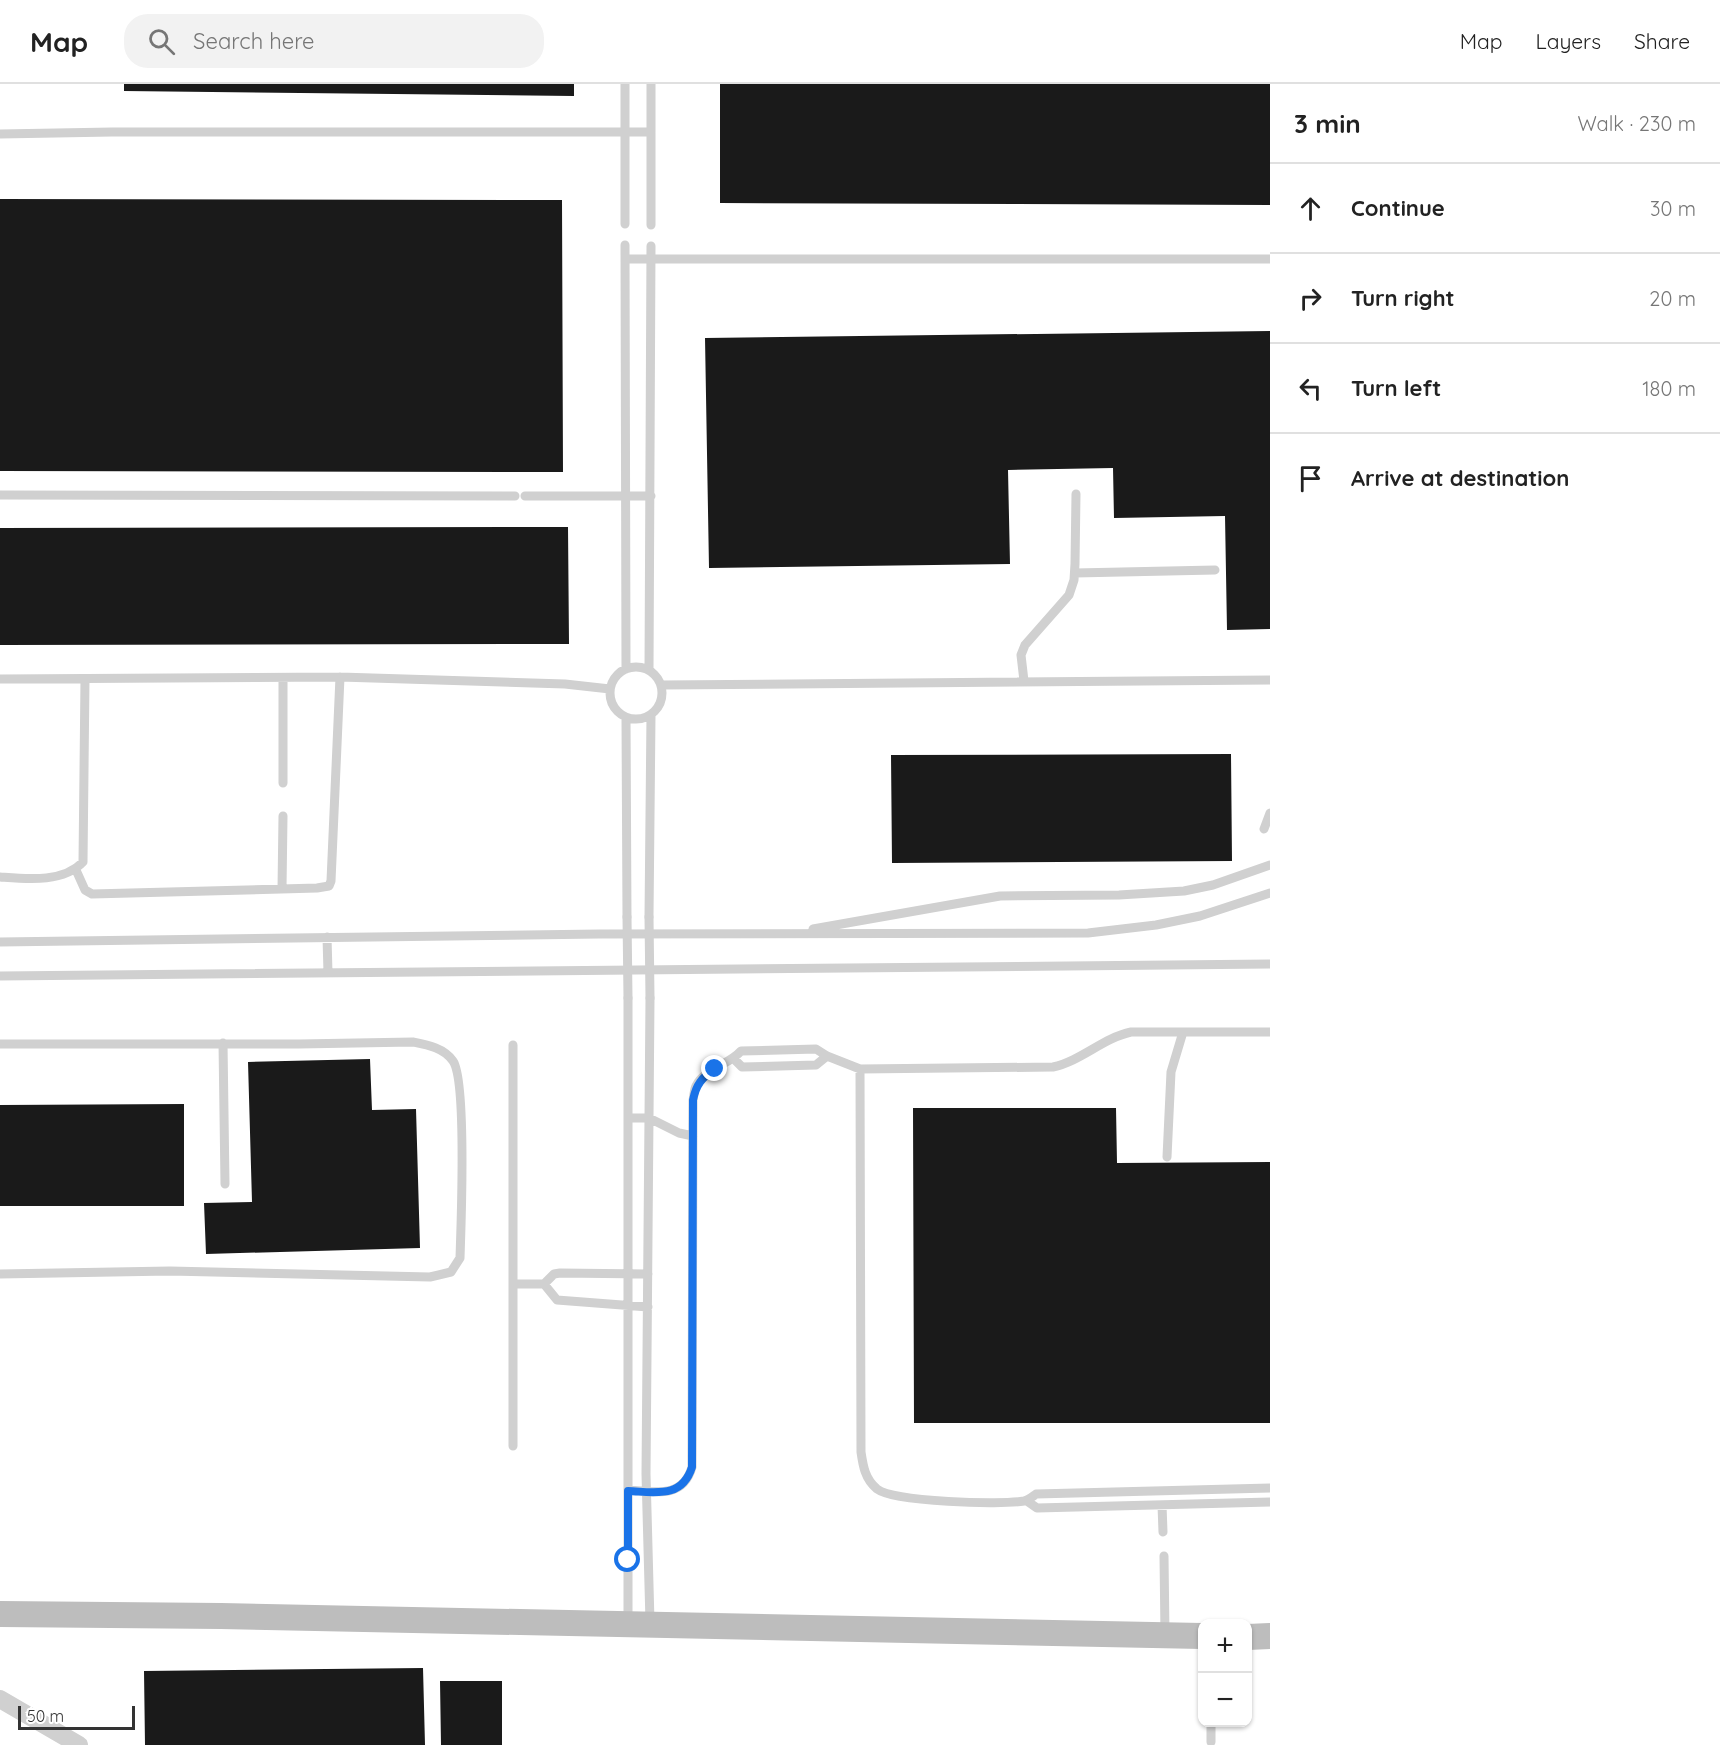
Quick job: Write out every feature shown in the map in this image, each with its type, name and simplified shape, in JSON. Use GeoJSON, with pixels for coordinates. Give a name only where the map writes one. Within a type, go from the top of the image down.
{"type":"FeatureCollection","features":[{"type":"Feature","properties":{"kind":"street"},"geometry":{"type":"LineString","coordinates":[[0,1614],[221,1616],[1198,1636]]}},
{"type":"Feature","properties":{"kind":"street"},"geometry":{"type":"LineString","coordinates":[[1252,1637],[1270,1636]]}},
{"type":"Feature","properties":{"kind":"street"},"geometry":{"type":"LineString","coordinates":[[0,1699],[79,1745]]}},
{"type":"Feature","properties":{"kind":"lane"},"geometry":{"type":"LineString","coordinates":[[625,84],[625,224]]}},
{"type":"Feature","properties":{"kind":"lane"},"geometry":{"type":"LineString","coordinates":[[651,84],[651,225]]}},
{"type":"Feature","properties":{"kind":"lane"},"geometry":{"type":"LineString","coordinates":[[0,134],[651,132]]}},
{"type":"Feature","properties":{"kind":"lane"},"geometry":{"type":"LineString","coordinates":[[625,245],[626,669]]}},
{"type":"Feature","properties":{"kind":"lane"},"geometry":{"type":"LineString","coordinates":[[649,670],[651,246]]}},
{"type":"Feature","properties":{"kind":"lane"},"geometry":{"type":"LineString","coordinates":[[625,259],[1270,259]]}},
{"type":"Feature","properties":{"kind":"lane"},"geometry":{"type":"LineString","coordinates":[[1024,681],[1021,655],[1025,645],[1069,595],[1075,573],[1076,494]]}},
{"type":"Feature","properties":{"kind":"lane"},"geometry":{"type":"LineString","coordinates":[[0,495],[515,496]]}},
{"type":"Feature","properties":{"kind":"lane"},"geometry":{"type":"LineString","coordinates":[[525,496],[651,496]]}},
{"type":"Feature","properties":{"kind":"lane"},"geometry":{"type":"LineString","coordinates":[[1075,573],[1215,570]]}},
{"type":"Feature","properties":{"kind":"lane"},"geometry":{"type":"LineString","coordinates":[[634,667],[649,670],[657,677],[661,685],[661,702],[651,715],[634,720],[618,713],[613,706],[610,689],[618,674],[626,669],[634,667]]}},
{"type":"Feature","properties":{"kind":"lane"},"geometry":{"type":"LineString","coordinates":[[0,679],[340,677],[565,684],[610,689]]}},
{"type":"Feature","properties":{"kind":"lane"},"geometry":{"type":"LineString","coordinates":[[76,870],[85,890],[92,894],[329,886],[332,881],[340,677]]}},
{"type":"Feature","properties":{"kind":"lane"},"geometry":{"type":"LineString","coordinates":[[283,678],[283,783]]}},
{"type":"Feature","properties":{"kind":"lane"},"geometry":{"type":"LineString","coordinates":[[0,878],[63,876],[76,870],[83,862],[85,679]]}},
{"type":"Feature","properties":{"kind":"lane"},"geometry":{"type":"LineString","coordinates":[[661,685],[1270,680]]}},
{"type":"Feature","properties":{"kind":"lane"},"geometry":{"type":"LineString","coordinates":[[639,1624],[647,1491],[651,715]]}},
{"type":"Feature","properties":{"kind":"lane"},"geometry":{"type":"LineString","coordinates":[[626,718],[629,1118],[628,1491],[639,1624]]}},
{"type":"Feature","properties":{"kind":"lane"},"geometry":{"type":"LineString","coordinates":[[1264,829],[1270,813]]}},
{"type":"Feature","properties":{"kind":"lane"},"geometry":{"type":"LineString","coordinates":[[282,816],[282,889]]}},
{"type":"Feature","properties":{"kind":"lane"},"geometry":{"type":"LineString","coordinates":[[796,933],[1000,896],[1141,894],[1184,891],[1214,885],[1270,865]]}},
{"type":"Feature","properties":{"kind":"lane"},"geometry":{"type":"LineString","coordinates":[[0,942],[796,933],[1077,933],[1120,930],[1200,916],[1270,893]]}},
{"type":"Feature","properties":{"kind":"lane"},"geometry":{"type":"LineString","coordinates":[[327,938],[328,973]]}},
{"type":"Feature","properties":{"kind":"lane"},"geometry":{"type":"LineString","coordinates":[[0,976],[1270,964]]}},
{"type":"Feature","properties":{"kind":"lane"},"geometry":{"type":"LineString","coordinates":[[628,1491],[668,1492],[677,1488],[690,1476],[692,1467],[693,1100],[696,1086],[706,1075],[734,1059],[741,1051],[816,1049],[826,1056],[860,1069],[1053,1067],[1064,1064],[1119,1034],[1131,1032],[1270,1032]]}},
{"type":"Feature","properties":{"kind":"lane"},"geometry":{"type":"LineString","coordinates":[[1167,1157],[1171,1072],[1183,1032]]}},
{"type":"Feature","properties":{"kind":"lane"},"geometry":{"type":"LineString","coordinates":[[0,1044],[413,1041],[430,1045],[445,1053],[454,1062],[461,1093],[460,1258],[457,1266],[451,1272],[430,1277],[170,1271],[0,1274]]}},
{"type":"Feature","properties":{"kind":"lane"},"geometry":{"type":"LineString","coordinates":[[223,1043],[225,1184]]}},
{"type":"Feature","properties":{"kind":"lane"},"geometry":{"type":"LineString","coordinates":[[513,1045],[513,1446]]}},
{"type":"Feature","properties":{"kind":"lane"},"geometry":{"type":"LineString","coordinates":[[734,1059],[742,1066],[816,1065],[826,1056]]}},
{"type":"Feature","properties":{"kind":"lane"},"geometry":{"type":"LineString","coordinates":[[860,1069],[861,1452],[863,1469],[878,1490],[919,1498],[986,1503],[1027,1501],[1036,1494],[1270,1488]]}},
{"type":"Feature","properties":{"kind":"lane"},"geometry":{"type":"LineString","coordinates":[[629,1118],[649,1119],[679,1133],[693,1136]]}},
{"type":"Feature","properties":{"kind":"lane"},"geometry":{"type":"LineString","coordinates":[[513,1284],[544,1284],[554,1274],[560,1273],[648,1274]]}},
{"type":"Feature","properties":{"kind":"lane"},"geometry":{"type":"LineString","coordinates":[[544,1284],[557,1300],[648,1307]]}},
{"type":"Feature","properties":{"kind":"lane"},"geometry":{"type":"LineString","coordinates":[[1027,1501],[1037,1508],[1270,1502]]}},
{"type":"Feature","properties":{"kind":"lane"},"geometry":{"type":"LineString","coordinates":[[1162,1505],[1163,1532]]}},
{"type":"Feature","properties":{"kind":"lane"},"geometry":{"type":"LineString","coordinates":[[1164,1556],[1165,1636]]}},
{"type":"Feature","properties":{"kind":"lane"},"geometry":{"type":"LineString","coordinates":[[1210,1742],[1211,1727]]}},
{"type":"Feature","properties":{"kind":"building"},"geometry":{"type":"Polygon","coordinates":[[[124,84],[574,84],[574,96],[124,91],[124,84]]]}},
{"type":"Feature","properties":{"kind":"building"},"geometry":{"type":"Polygon","coordinates":[[[720,84],[1270,84],[1270,205],[720,203],[720,84]]]}},
{"type":"Feature","properties":{"kind":"building"},"geometry":{"type":"Polygon","coordinates":[[[0,199],[562,200],[563,472],[0,471],[0,199]]]}},
{"type":"Feature","properties":{"kind":"building"},"geometry":{"type":"Polygon","coordinates":[[[1270,331],[1270,629],[1227,630],[1225,516],[1114,518],[1113,468],[1008,470],[1010,564],[709,568],[705,338],[1270,331]]]}},
{"type":"Feature","properties":{"kind":"building"},"geometry":{"type":"Polygon","coordinates":[[[568,527],[569,644],[0,645],[0,528],[568,527]]]}},
{"type":"Feature","properties":{"kind":"building"},"geometry":{"type":"Polygon","coordinates":[[[1231,754],[1232,861],[892,863],[891,755],[1231,754]]]}},
{"type":"Feature","properties":{"kind":"building"},"geometry":{"type":"Polygon","coordinates":[[[370,1059],[372,1110],[416,1109],[420,1248],[206,1254],[204,1203],[252,1202],[248,1062],[370,1059]]]}},
{"type":"Feature","properties":{"kind":"building"},"geometry":{"type":"Polygon","coordinates":[[[184,1104],[184,1206],[0,1206],[0,1105],[184,1104]]]}},
{"type":"Feature","properties":{"kind":"building"},"geometry":{"type":"Polygon","coordinates":[[[913,1108],[1116,1108],[1117,1163],[1270,1162],[1270,1423],[914,1423],[913,1108]]]}},
{"type":"Feature","properties":{"kind":"building"},"geometry":{"type":"Polygon","coordinates":[[[423,1668],[425,1745],[145,1745],[144,1671],[423,1668]]]}},
{"type":"Feature","properties":{"kind":"building"},"geometry":{"type":"Polygon","coordinates":[[[440,1681],[502,1681],[502,1745],[441,1745],[440,1681]]]}},
{"type":"Feature","properties":{"kind":"route"},"geometry":{"type":"LineString","coordinates":[[628,1560],[628,1491],[668,1492],[684,1484],[690,1476],[692,1467],[693,1100],[696,1086],[715,1069]]}}]}
